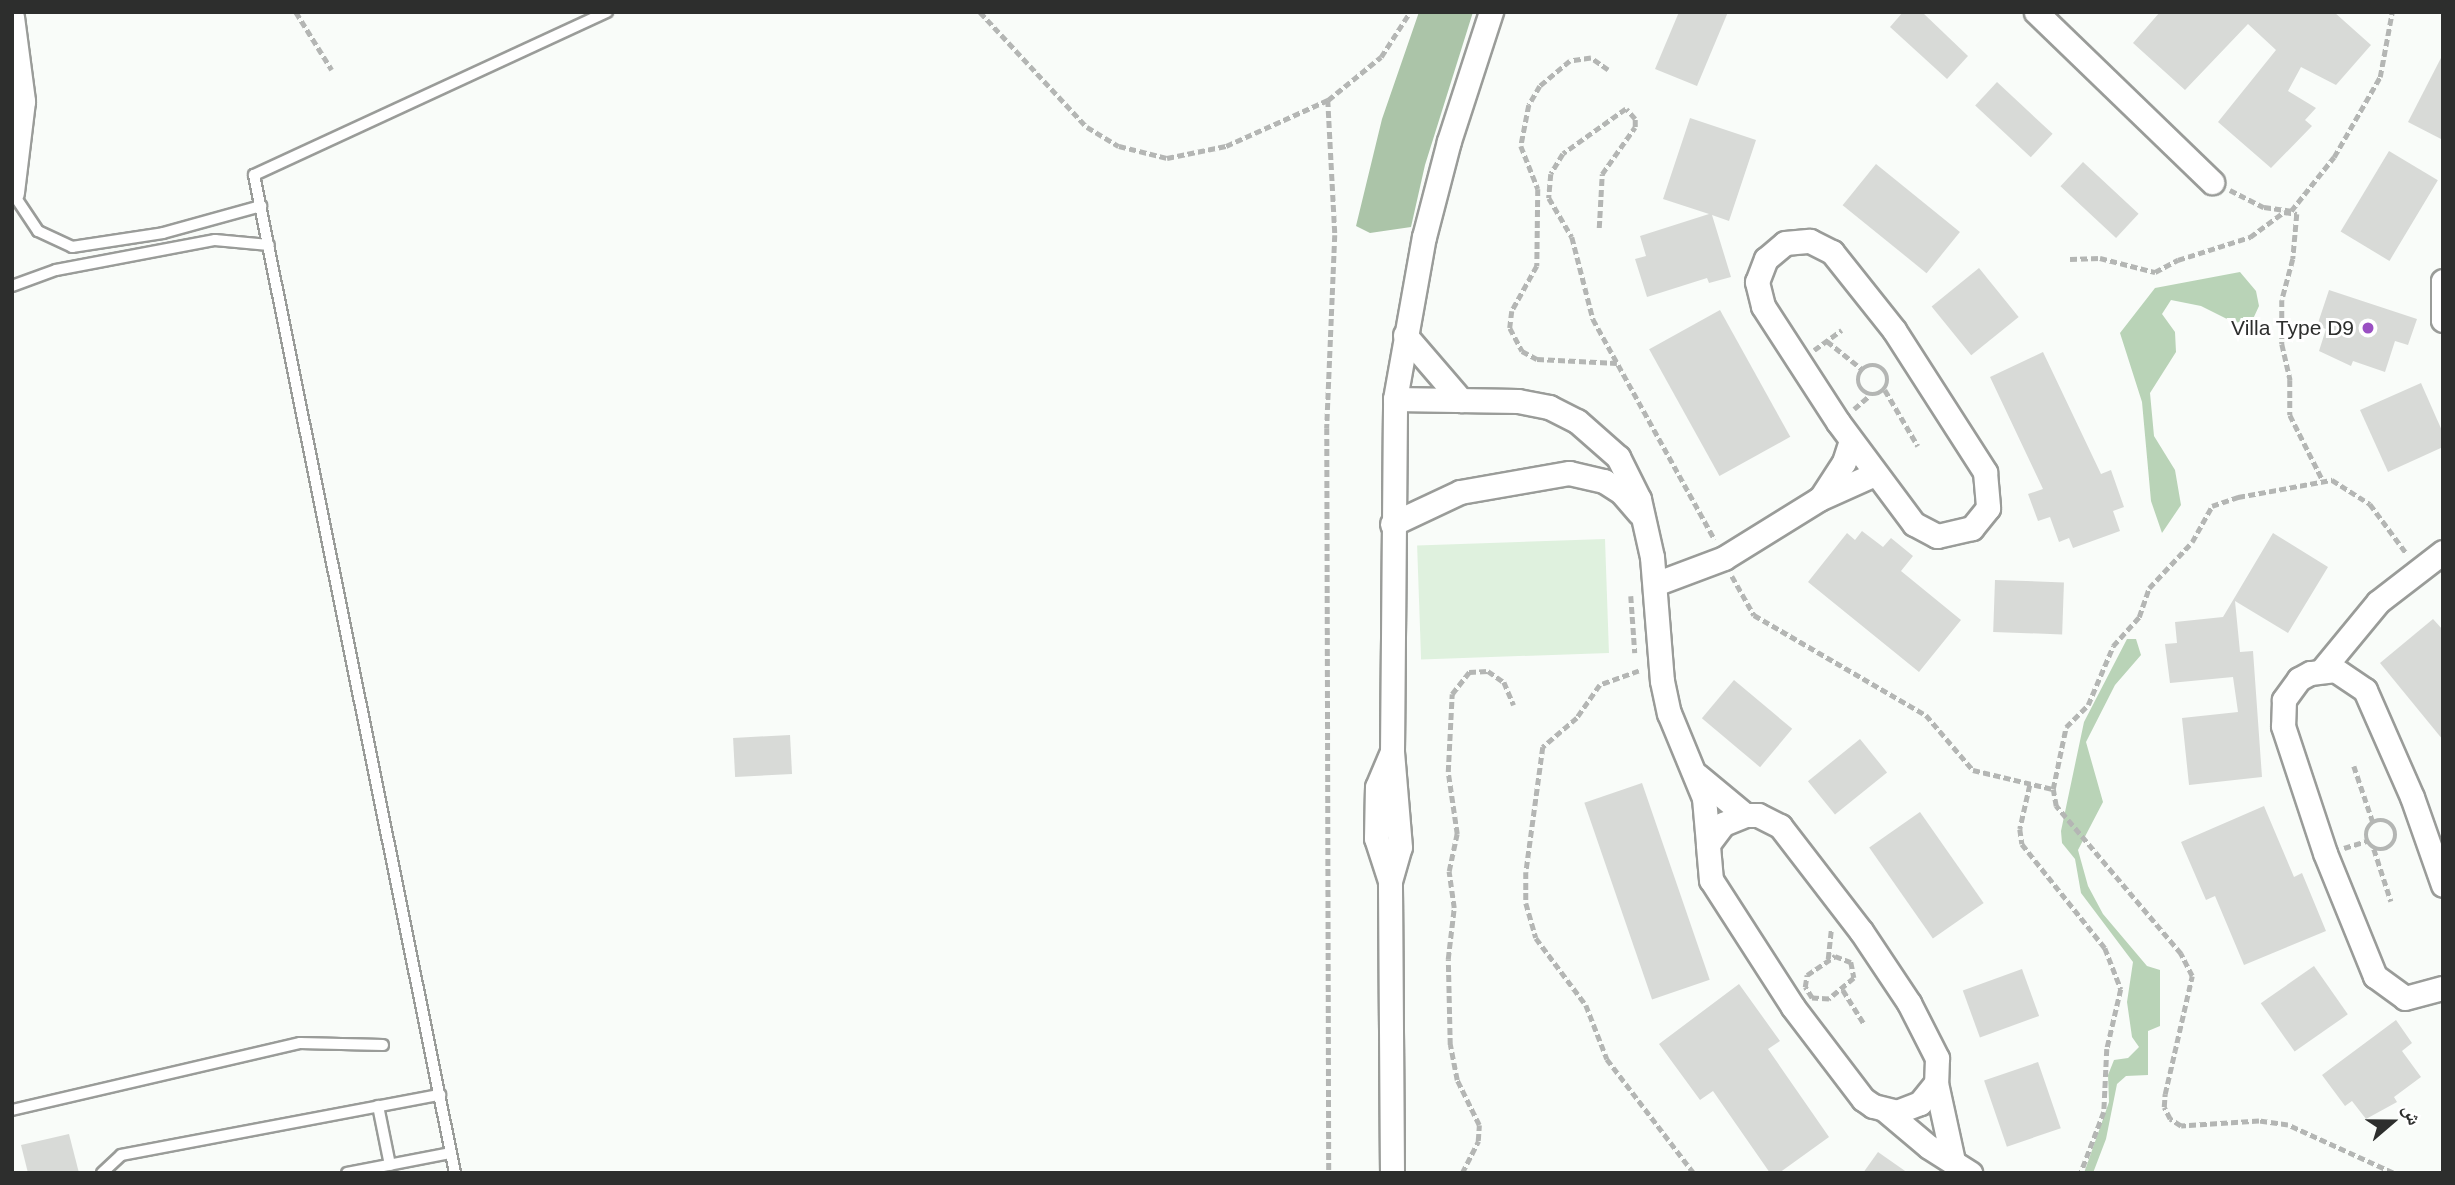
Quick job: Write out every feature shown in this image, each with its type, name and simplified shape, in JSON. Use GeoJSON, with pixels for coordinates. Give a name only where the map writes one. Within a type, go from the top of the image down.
{"type":"FeatureCollection","features":[{"type":"Feature","properties":{"kind":"street"},"geometry":{"type":"LineString","coordinates":[[1392,1173],[1390,881],[1400,846],[1392,752],[1395,399],[1405,335],[1449,141],[1491,12]]}},
{"type":"Feature","properties":{"kind":"street"},"geometry":{"type":"LineString","coordinates":[[2036,12],[2212,182]]}},
{"type":"Feature","properties":{"kind":"street"},"geometry":{"type":"LineString","coordinates":[[12,17],[23,101],[12,192]]}},
{"type":"Feature","properties":{"kind":"street"},"geometry":{"type":"LineString","coordinates":[[1810,241],[1832,251],[1937,392],[1985,472],[1988,509],[1972,528],[1937,536],[1914,524],[1851,441],[1798,362],[1763,306],[1758,282],[1760,270],[1775,250],[1810,241]]}},
{"type":"Feature","properties":{"kind":"street"},"geometry":{"type":"LineString","coordinates":[[2443,281],[2443,320]]}},
{"type":"Feature","properties":{"kind":"street"},"geometry":{"type":"LineString","coordinates":[[1405,335],[1461,400]]}},
{"type":"Feature","properties":{"kind":"street"},"geometry":{"type":"LineString","coordinates":[[1395,399],[1518,401],[1549,407],[1602,439],[1630,478],[1644,522],[1655,584],[1661,681],[1670,713],[1697,775],[1711,880],[1770,974],[1863,1099],[1885,1111],[1906,1130],[1962,1167]]}},
{"type":"Feature","properties":{"kind":"street"},"geometry":{"type":"LineString","coordinates":[[1586,475],[1602,439]]}},
{"type":"Feature","properties":{"kind":"street"},"geometry":{"type":"LineString","coordinates":[[1819,499],[1833,482],[1851,441]]}},
{"type":"Feature","properties":{"kind":"street"},"geometry":{"type":"LineString","coordinates":[[1655,584],[1724,558],[1819,499],[1875,474]]}},
{"type":"Feature","properties":{"kind":"street"},"geometry":{"type":"LineString","coordinates":[[1392,524],[1460,492],[1552,475],[1586,475],[1621,492],[1644,522]]}},
{"type":"Feature","properties":{"kind":"street"},"geometry":{"type":"LineString","coordinates":[[2322,670],[2358,624],[2418,569],[2443,552]]}},
{"type":"Feature","properties":{"kind":"street"},"geometry":{"type":"LineString","coordinates":[[2443,885],[2412,797],[2365,690],[2347,674],[2322,670],[2299,679],[2290,689],[2281,713],[2325,853],[2375,976],[2384,986],[2405,998],[2443,988]]}},
{"type":"Feature","properties":{"kind":"street"},"geometry":{"type":"LineString","coordinates":[[1697,775],[1745,815]]}},
{"type":"Feature","properties":{"kind":"street"},"geometry":{"type":"LineString","coordinates":[[1708,844],[1723,824],[1745,815],[1758,815],[1780,826],[1861,931],[1933,1046],[1937,1058],[1936,1083],[1962,1167]]}},
{"type":"Feature","properties":{"kind":"street"},"geometry":{"type":"LineString","coordinates":[[1885,1111],[1897,1112],[1920,1103],[1936,1083]]}},
{"type":"Feature","properties":{"kind":"lane"},"geometry":{"type":"LineString","coordinates":[[455,1173],[254,175],[607,12]]}},
{"type":"Feature","properties":{"kind":"lane"},"geometry":{"type":"LineString","coordinates":[[12,192],[38,232],[72,247],[163,233],[261,205]]}},
{"type":"Feature","properties":{"kind":"lane"},"geometry":{"type":"LineString","coordinates":[[12,286],[56,270],[215,240],[269,244]]}},
{"type":"Feature","properties":{"kind":"lane"},"geometry":{"type":"LineString","coordinates":[[12,1110],[300,1043],[383,1045]]}},
{"type":"Feature","properties":{"kind":"lane"},"geometry":{"type":"LineString","coordinates":[[102,1173],[121,1155],[440,1094]]}},
{"type":"Feature","properties":{"kind":"lane"},"geometry":{"type":"LineString","coordinates":[[378,1106],[390,1165]]}},
{"type":"Feature","properties":{"kind":"lane"},"geometry":{"type":"LineString","coordinates":[[347,1173],[451,1153]]}},
{"type":"Feature","properties":{"kind":"path"},"geometry":{"type":"LineString","coordinates":[[296,12],[332,70]]}},
{"type":"Feature","properties":{"kind":"path"},"geometry":{"type":"LineString","coordinates":[[980,12],[1087,127],[1135,152],[1167,158],[1207,153],[1328,100],[1381,57],[1409,12]]}},
{"type":"Feature","properties":{"kind":"path"},"geometry":{"type":"LineString","coordinates":[[2070,259],[2100,258],[2155,272],[2186,257],[2250,237],[2291,211],[2334,157],[2380,77],[2392,12]]}},
{"type":"Feature","properties":{"kind":"path"},"geometry":{"type":"LineString","coordinates":[[1608,70],[1591,58],[1570,61],[1540,86],[1528,105],[1521,146],[1538,189],[1537,266],[1512,311],[1510,328],[1522,351],[1537,359],[1617,363]]}},
{"type":"Feature","properties":{"kind":"path"},"geometry":{"type":"LineString","coordinates":[[1328,100],[1335,235],[1327,403],[1329,1173]]}},
{"type":"Feature","properties":{"kind":"path"},"geometry":{"type":"LineString","coordinates":[[1600,228],[1602,174],[1635,127],[1635,119],[1626,109],[1563,154],[1548,186],[1551,206],[1572,237],[1586,303],[1617,363],[1686,482],[1742,598],[1772,629],[1926,715],[1973,771],[2053,789]]}},
{"type":"Feature","properties":{"kind":"path"},"geometry":{"type":"LineString","coordinates":[[2212,182],[2264,206],[2291,211],[2299,221],[2280,323],[2290,380],[2290,415],[2322,479]]}},
{"type":"Feature","properties":{"kind":"path"},"geometry":{"type":"LineString","coordinates":[[1798,362],[1842,330]]}},
{"type":"Feature","properties":{"kind":"path"},"geometry":{"type":"LineString","coordinates":[[1827,341],[1862,369],[1881,367],[1888,378],[1885,390],[1875,396],[1864,394],[1858,384],[1862,369]]}},
{"type":"Feature","properties":{"kind":"path"},"geometry":{"type":"LineString","coordinates":[[1885,390],[1919,446]]}},
{"type":"Feature","properties":{"kind":"path"},"geometry":{"type":"LineString","coordinates":[[2393,1173],[2288,1125],[2259,1121],[2181,1126],[2170,1119],[2164,1107],[2165,1094],[2192,976],[2181,954],[2062,813],[2053,789],[2066,727],[2088,705],[2113,646],[2139,618],[2149,588],[2192,542],[2212,506],[2322,479],[2346,486],[2370,504],[2418,569]]}},
{"type":"Feature","properties":{"kind":"path"},"geometry":{"type":"LineString","coordinates":[[1462,1173],[1478,1141],[1479,1125],[1457,1080],[1450,1045],[1448,958],[1454,908],[1449,871],[1457,834],[1448,772],[1452,694],[1469,672],[1488,671],[1503,682],[1514,705]]}},
{"type":"Feature","properties":{"kind":"path"},"geometry":{"type":"LineString","coordinates":[[1639,671],[1600,685],[1577,718],[1543,747],[1526,872],[1526,903],[1536,938],[1586,1005],[1607,1059],[1694,1173]]}},
{"type":"Feature","properties":{"kind":"path"},"geometry":{"type":"LineString","coordinates":[[2354,766],[2373,822],[2365,836],[2374,849],[2391,901]]}},
{"type":"Feature","properties":{"kind":"path"},"geometry":{"type":"LineString","coordinates":[[2031,785],[2020,829],[2022,844],[2105,948],[2121,989],[2107,1049],[2104,1112],[2081,1173]]}},
{"type":"Feature","properties":{"kind":"path"},"geometry":{"type":"LineString","coordinates":[[2373,822],[2392,824],[2396,836],[2391,847],[2374,849]]}},
{"type":"Feature","properties":{"kind":"path"},"geometry":{"type":"LineString","coordinates":[[1844,957],[1854,970],[1854,978],[1843,990],[1829,999],[1818,1000],[1807,993],[1805,981],[1819,965],[1844,957]]}},
{"type":"Feature","properties":{"kind":"path"},"geometry":{"type":"LineString","coordinates":[[1843,990],[1864,1024]]}},
{"type":"Feature","properties":{"kind":"shaded area"},"geometry":{"type":"Polygon","coordinates":[[[1419,12],[1473,12],[1425,165],[1411,227],[1370,233],[1356,226],[1382,119],[1419,12]]]}},
{"type":"Feature","properties":{"kind":"shaded area"},"geometry":{"type":"Polygon","coordinates":[[[2240,272],[2256,291],[2259,306],[2253,319],[2235,323],[2201,306],[2171,300],[2162,314],[2175,332],[2176,352],[2150,393],[2154,436],[2175,470],[2181,505],[2162,533],[2151,501],[2142,402],[2120,333],[2155,288],[2240,272]]]}},
{"type":"Feature","properties":{"kind":"shaded area"},"geometry":{"type":"Polygon","coordinates":[[[1605,539],[1609,653],[1421,659],[1417,546],[1605,539]]]}},
{"type":"Feature","properties":{"kind":"shaded area"},"geometry":{"type":"Polygon","coordinates":[[[2127,639],[2136,639],[2141,655],[2115,685],[2086,742],[2103,802],[2078,850],[2088,886],[2103,914],[2147,966],[2160,970],[2160,1026],[2148,1031],[2148,1075],[2126,1076],[2117,1084],[2106,1139],[2093,1173],[2084,1173],[2109,1102],[2108,1075],[2114,1060],[2128,1058],[2139,1047],[2132,1037],[2127,1002],[2133,962],[2081,893],[2075,859],[2062,843],[2061,831],[2084,722],[2127,639]]]}},
{"type":"Feature","properties":{"kind":"building"},"geometry":{"type":"Polygon","coordinates":[[[1679,12],[1728,12],[1697,86],[1655,69],[1679,12]]]}},
{"type":"Feature","properties":{"kind":"building"},"geometry":{"type":"Polygon","coordinates":[[[1903,12],[1922,12],[1968,56],[1947,79],[1890,27],[1903,12]]]}},
{"type":"Feature","properties":{"kind":"building"},"geometry":{"type":"Polygon","coordinates":[[[2160,12],[2334,12],[2371,45],[2336,85],[2301,67],[2288,91],[2316,108],[2305,120],[2312,126],[2271,168],[2218,122],[2276,50],[2248,24],[2185,90],[2133,43],[2160,12]]]}},
{"type":"Feature","properties":{"kind":"building"},"geometry":{"type":"Polygon","coordinates":[[[2443,54],[2443,140],[2408,122],[2443,54]]]}},
{"type":"Feature","properties":{"kind":"building"},"geometry":{"type":"Polygon","coordinates":[[[1997,82],[2053,134],[2031,157],[1975,105],[1997,82]]]}},
{"type":"Feature","properties":{"kind":"building"},"geometry":{"type":"Polygon","coordinates":[[[1690,118],[1756,140],[1729,221],[1712,215],[1731,277],[1709,283],[1707,278],[1647,297],[1635,259],[1646,256],[1640,236],[1709,214],[1663,199],[1690,118]]]}},
{"type":"Feature","properties":{"kind":"building"},"geometry":{"type":"Polygon","coordinates":[[[2389,151],[2438,180],[2389,261],[2341,232],[2389,151]]]}},
{"type":"Feature","properties":{"kind":"building"},"geometry":{"type":"Polygon","coordinates":[[[2083,162],[2139,214],[2116,238],[2060,186],[2083,162]]]}},
{"type":"Feature","properties":{"kind":"building"},"geometry":{"type":"Polygon","coordinates":[[[1876,164],[1960,232],[1927,273],[1843,205],[1876,164]]]}},
{"type":"Feature","properties":{"kind":"building"},"geometry":{"type":"Polygon","coordinates":[[[1979,268],[2019,317],[1971,355],[1932,306],[1979,268]]]}},
{"type":"Feature","properties":{"kind":"building","name":"Villa Type D9"},"geometry":{"type":"Polygon","coordinates":[[[2329,290],[2417,319],[2408,345],[2395,341],[2385,372],[2353,361],[2351,366],[2319,351],[2326,329],[2317,326],[2329,290]]]}},
{"type":"Feature","properties":{"kind":"building"},"geometry":{"type":"Polygon","coordinates":[[[1720,310],[1790,437],[1719,476],[1649,349],[1720,310]]]}},
{"type":"Feature","properties":{"kind":"building"},"geometry":{"type":"Polygon","coordinates":[[[2043,352],[2101,474],[2111,470],[2124,507],[2113,511],[2120,531],[2073,548],[2069,538],[2059,542],[2050,517],[2038,521],[2028,494],[2043,489],[1990,377],[2043,352]]]}},
{"type":"Feature","properties":{"kind":"building"},"geometry":{"type":"Polygon","coordinates":[[[2421,383],[2443,433],[2443,447],[2388,472],[2360,410],[2421,383]]]}},
{"type":"Feature","properties":{"kind":"building"},"geometry":{"type":"Polygon","coordinates":[[[1862,531],[1883,547],[1891,538],[1913,556],[1901,571],[1961,620],[1919,672],[1808,582],[1847,533],[1855,540],[1862,531]]]}},
{"type":"Feature","properties":{"kind":"building"},"geometry":{"type":"Polygon","coordinates":[[[2273,533],[2328,567],[2288,633],[2235,601],[2240,652],[2253,651],[2262,777],[2189,785],[2182,718],[2238,712],[2233,677],[2170,683],[2165,644],[2177,643],[2175,622],[2223,617],[2273,533]]]}},
{"type":"Feature","properties":{"kind":"building"},"geometry":{"type":"Polygon","coordinates":[[[1995,580],[2064,582],[2062,634],[1993,632],[1995,580]]]}},
{"type":"Feature","properties":{"kind":"building"},"geometry":{"type":"Polygon","coordinates":[[[2433,619],[2443,630],[2443,740],[2380,663],[2433,619]]]}},
{"type":"Feature","properties":{"kind":"building"},"geometry":{"type":"Polygon","coordinates":[[[1734,680],[1792,729],[1760,767],[1702,718],[1734,680]]]}},
{"type":"Feature","properties":{"kind":"building"},"geometry":{"type":"Polygon","coordinates":[[[790,735],[792,774],[735,777],[733,738],[790,735]]]}},
{"type":"Feature","properties":{"kind":"building"},"geometry":{"type":"Polygon","coordinates":[[[1860,739],[1887,772],[1835,815],[1808,781],[1860,739]]]}},
{"type":"Feature","properties":{"kind":"building"},"geometry":{"type":"Polygon","coordinates":[[[1642,783],[1710,980],[1652,1000],[1584,803],[1642,783]]]}},
{"type":"Feature","properties":{"kind":"building"},"geometry":{"type":"Polygon","coordinates":[[[2264,806],[2294,877],[2302,873],[2326,931],[2244,965],[2215,896],[2206,900],[2181,842],[2264,806]]]}},
{"type":"Feature","properties":{"kind":"building"},"geometry":{"type":"Polygon","coordinates":[[[1920,812],[1984,903],[1933,938],[1869,848],[1920,812]]]}},
{"type":"Feature","properties":{"kind":"building"},"geometry":{"type":"Polygon","coordinates":[[[2314,966],[2348,1014],[2295,1052],[2261,1003],[2314,966]]]}},
{"type":"Feature","properties":{"kind":"building"},"geometry":{"type":"Polygon","coordinates":[[[2022,969],[2039,1016],[1980,1038],[1963,991],[2022,969]]]}},
{"type":"Feature","properties":{"kind":"building"},"geometry":{"type":"Polygon","coordinates":[[[1739,984],[1780,1041],[1768,1049],[1829,1137],[1779,1173],[1770,1173],[1713,1091],[1700,1100],[1659,1044],[1739,984]]]}},
{"type":"Feature","properties":{"kind":"building"},"geometry":{"type":"Polygon","coordinates":[[[2396,1020],[2412,1043],[2402,1051],[2421,1077],[2394,1097],[2397,1102],[2366,1119],[2352,1101],[2345,1106],[2322,1075],[2396,1020]]]}},
{"type":"Feature","properties":{"kind":"building"},"geometry":{"type":"Polygon","coordinates":[[[2038,1062],[2061,1128],[2007,1147],[1984,1081],[2038,1062]]]}},
{"type":"Feature","properties":{"kind":"building"},"geometry":{"type":"Polygon","coordinates":[[[69,1134],[79,1173],[28,1173],[21,1145],[69,1134]]]}},
{"type":"Feature","properties":{"kind":"building"},"geometry":{"type":"Polygon","coordinates":[[[1878,1152],[1908,1173],[1863,1173],[1878,1152]]]}},
{"type":"Feature","properties":{"kind":"place","name":"Villa Type D9"},"geometry":{"type":"Point","coordinates":[2368,328]}}]}
